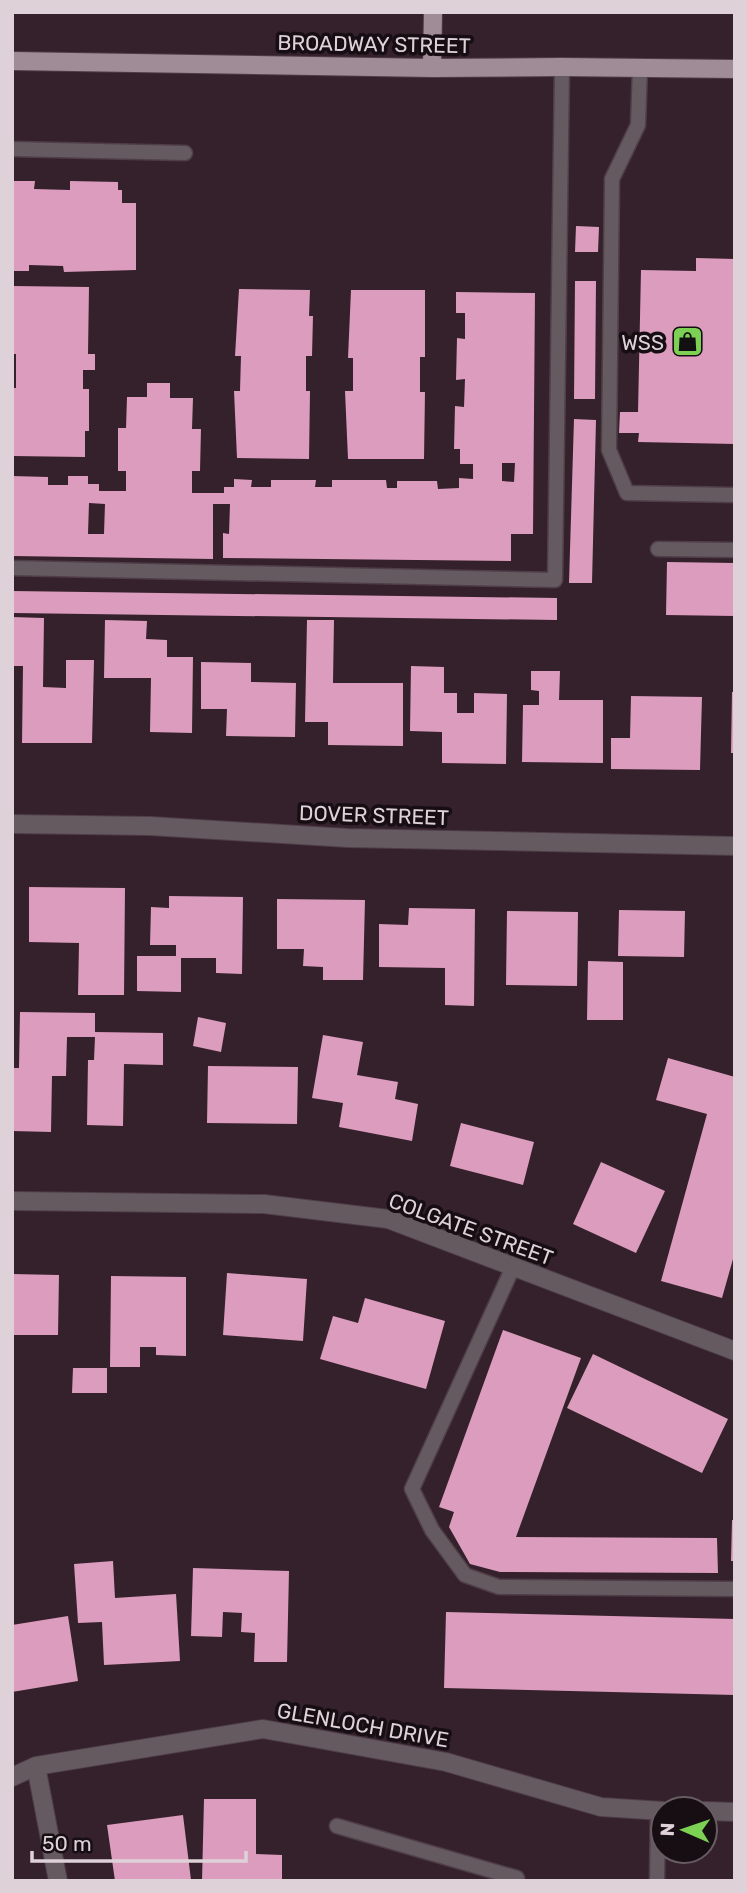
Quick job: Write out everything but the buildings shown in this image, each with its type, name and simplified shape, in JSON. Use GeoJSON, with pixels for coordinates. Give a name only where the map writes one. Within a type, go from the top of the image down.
{"type":"FeatureCollection","features":[{"type":"Feature","properties":{"kind":"main road"},"geometry":{"type":"LineString","coordinates":[[432,68],[433,12]]}},
{"type":"Feature","properties":{"kind":"main road","name":"BROADWAY STREET"},"geometry":{"type":"LineString","coordinates":[[12,61],[432,68],[562,66],[735,69]]}},
{"type":"Feature","properties":{"kind":"street","name":"DOVER STREET"},"geometry":{"type":"LineString","coordinates":[[12,824],[150,826],[348,838],[735,846]]}},
{"type":"Feature","properties":{"kind":"street","name":"COLGATE STREET"},"geometry":{"type":"LineString","coordinates":[[12,1201],[264,1204],[388,1219],[735,1351]]}},
{"type":"Feature","properties":{"kind":"street","name":"GLENLOCH DRIVE"},"geometry":{"type":"LineString","coordinates":[[12,1777],[36,1766],[263,1730],[446,1762],[601,1807],[649,1810]]}},
{"type":"Feature","properties":{"kind":"street"},"geometry":{"type":"LineString","coordinates":[[36,1766],[58,1881]]}},
{"type":"Feature","properties":{"kind":"lane"},"geometry":{"type":"LineString","coordinates":[[12,568],[555,580],[562,66]]}},
{"type":"Feature","properties":{"kind":"lane"},"geometry":{"type":"LineString","coordinates":[[640,67],[638,125],[612,180],[609,450],[627,493],[735,495]]}},
{"type":"Feature","properties":{"kind":"lane"},"geometry":{"type":"LineString","coordinates":[[12,149],[185,153]]}},
{"type":"Feature","properties":{"kind":"lane"},"geometry":{"type":"LineString","coordinates":[[658,549],[735,550]]}},
{"type":"Feature","properties":{"kind":"lane"},"geometry":{"type":"LineString","coordinates":[[513,1267],[412,1489],[432,1530],[465,1575],[499,1587],[735,1589]]}},
{"type":"Feature","properties":{"kind":"lane"},"geometry":{"type":"LineString","coordinates":[[337,1826],[517,1878]]}},
{"type":"Feature","properties":{"kind":"place","name":"WSS"},"geometry":{"type":"Point","coordinates":[687,342]}}]}
